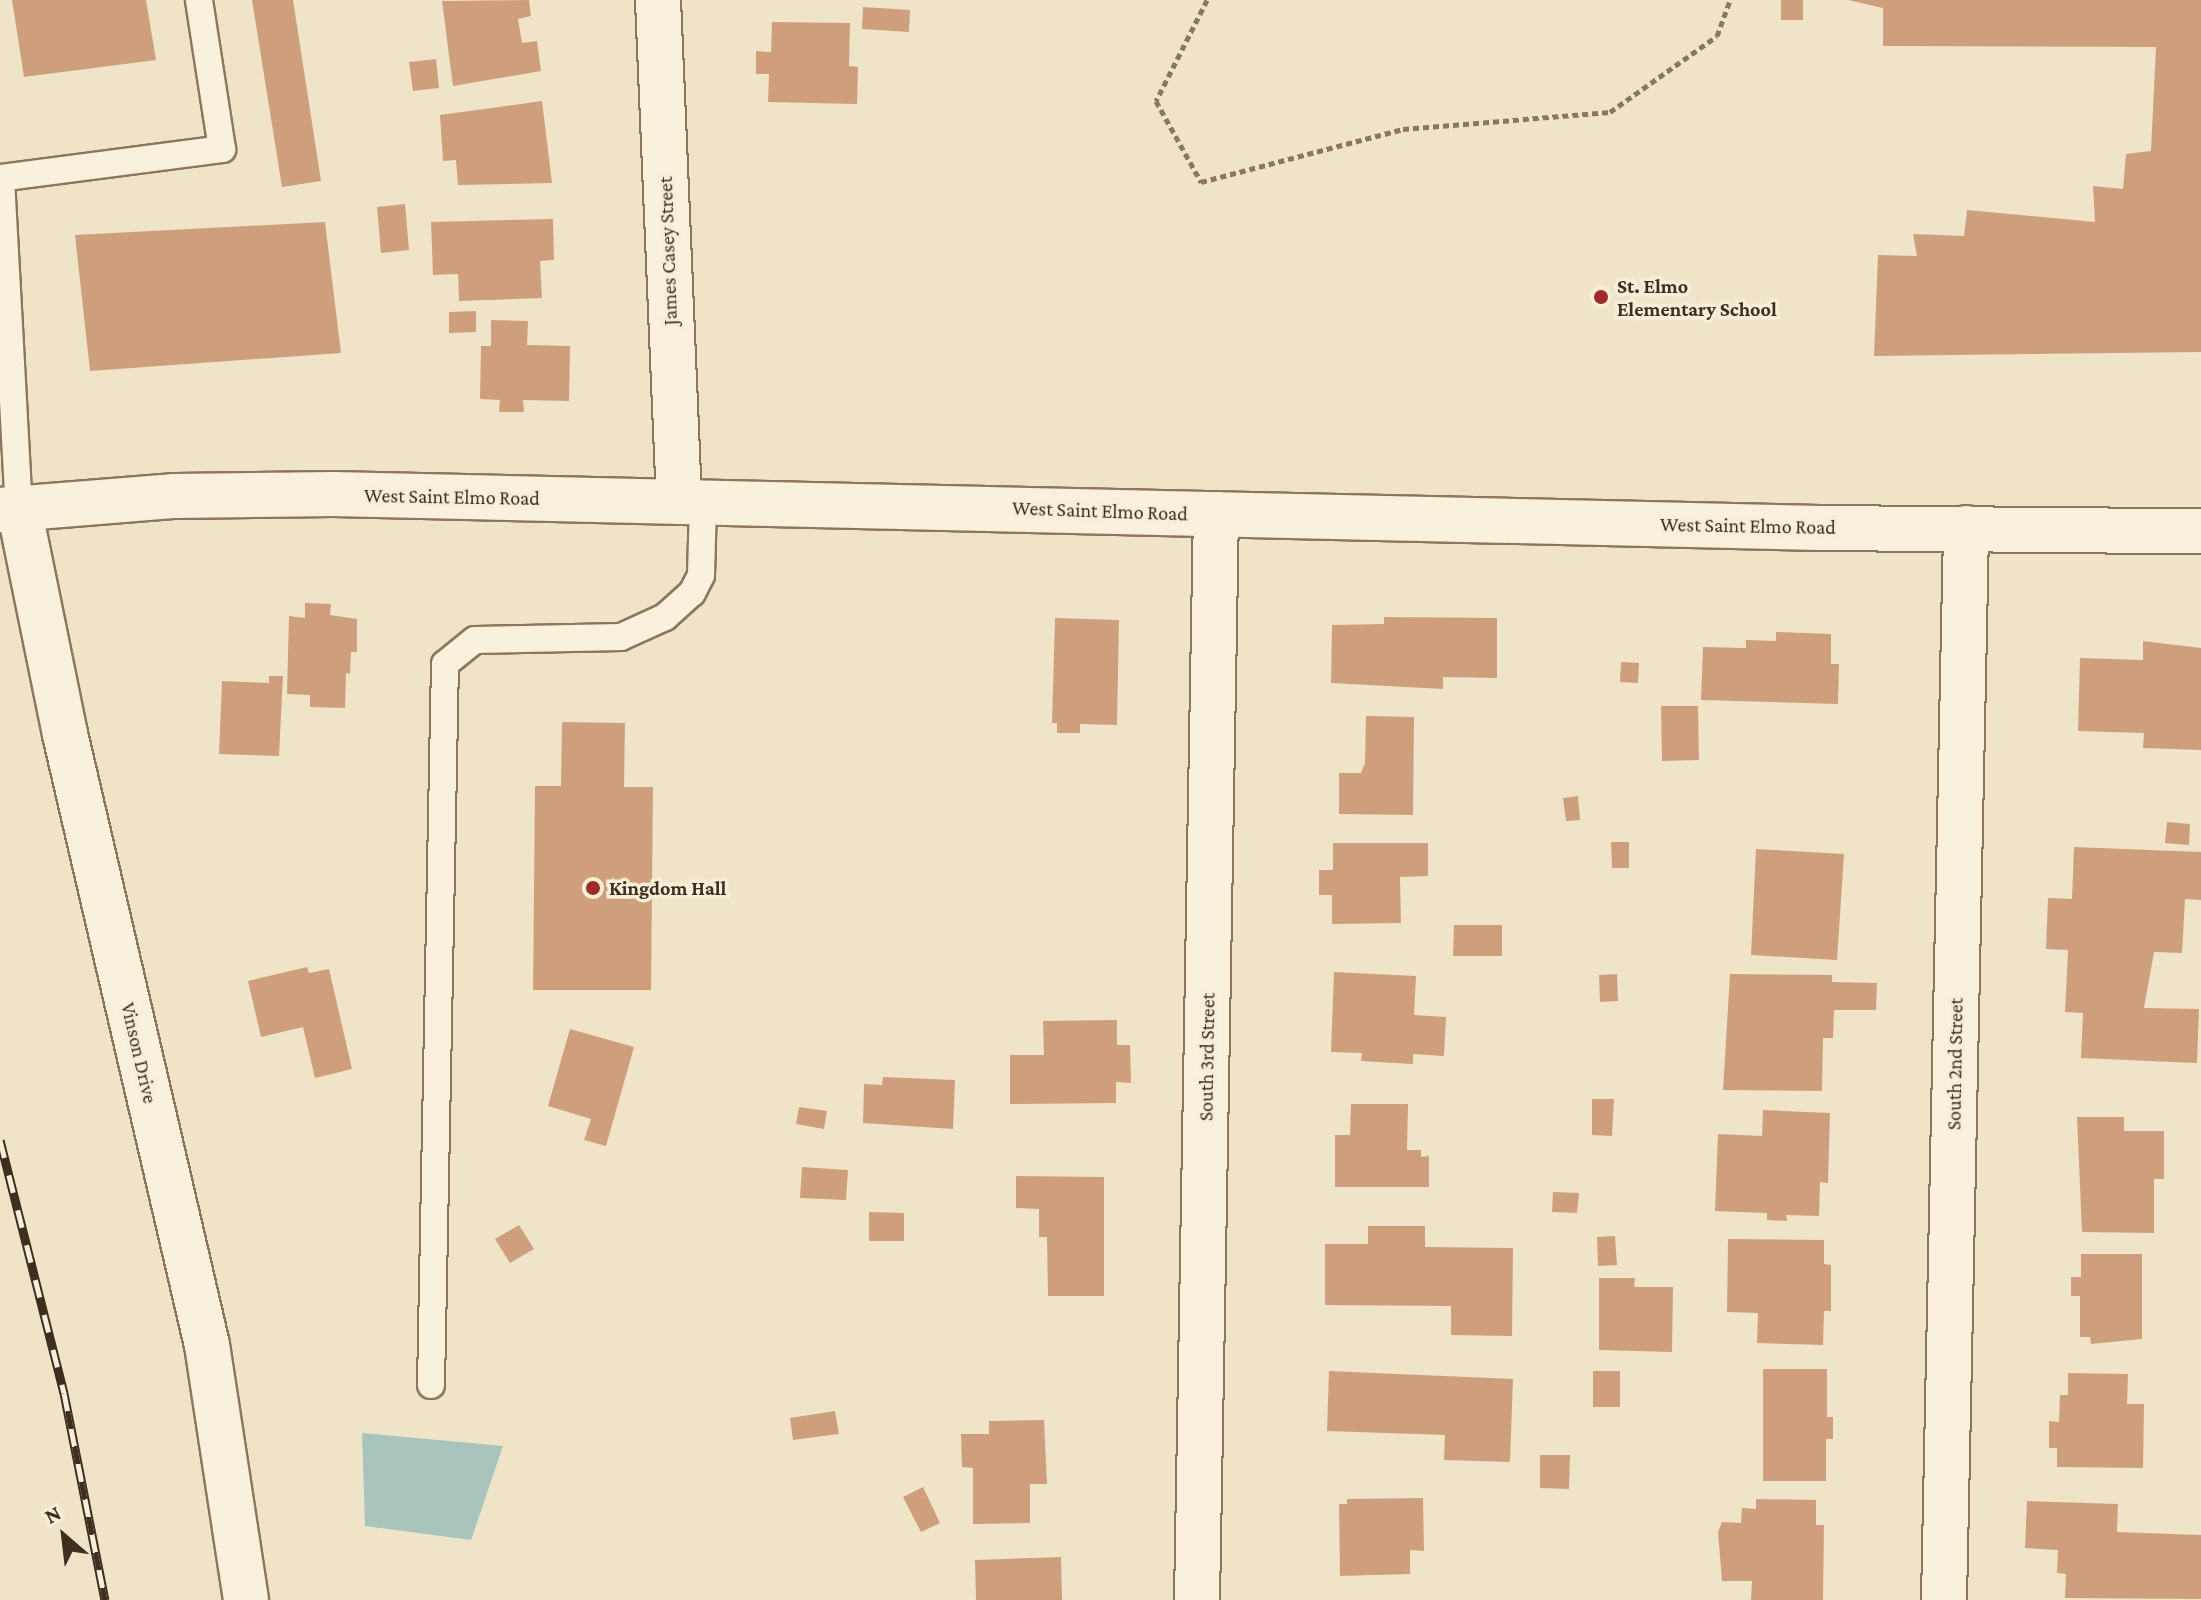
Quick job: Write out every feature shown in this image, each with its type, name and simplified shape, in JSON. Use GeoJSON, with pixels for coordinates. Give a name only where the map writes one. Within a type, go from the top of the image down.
{"type":"FeatureCollection","features":[{"type":"Feature","properties":{"kind":"street","name":"James Casey Street"},"geometry":{"type":"LineString","coordinates":[[658,0],[691,502]]}},
{"type":"Feature","properties":{"kind":"street","name":"West Saint Elmo Road"},"geometry":{"type":"LineString","coordinates":[[10,509],[175,496],[333,494],[1216,514],[2201,531]]}},
{"type":"Feature","properties":{"kind":"street","name":"Vinson Drive"},"geometry":{"type":"LineString","coordinates":[[10,509],[207,1345],[246,1600]]}},
{"type":"Feature","properties":{"kind":"street","name":"South 3rd Street"},"geometry":{"type":"LineString","coordinates":[[1197,1600],[1216,514]]}},
{"type":"Feature","properties":{"kind":"street","name":"South 2nd Street"},"geometry":{"type":"LineString","coordinates":[[1944,1600],[1966,528]]}},
{"type":"Feature","properties":{"kind":"lane"},"geometry":{"type":"LineString","coordinates":[[10,509],[1,179],[222,149],[199,0]]}},
{"type":"Feature","properties":{"kind":"lane"},"geometry":{"type":"LineString","coordinates":[[431,1385],[445,664],[475,640],[621,637],[665,617],[692,593],[701,575],[691,502]]}},
{"type":"Feature","properties":{"kind":"path"},"geometry":{"type":"LineString","coordinates":[[1207,0],[1156,101],[1201,182],[1403,129],[1610,112],[1717,36],[1730,0]]}},
{"type":"Feature","properties":{"kind":"water"},"geometry":{"type":"Polygon","coordinates":[[[362,1433],[503,1446],[471,1540],[365,1526],[362,1433]]]}},
{"type":"Feature","properties":{"kind":"building"},"geometry":{"type":"Polygon","coordinates":[[[12,0],[146,0],[156,60],[24,77],[12,0]]]}},
{"type":"Feature","properties":{"kind":"building"},"geometry":{"type":"Polygon","coordinates":[[[252,0],[293,0],[321,181],[282,187],[252,0]]]}},
{"type":"Feature","properties":{"kind":"building"},"geometry":{"type":"Polygon","coordinates":[[[529,0],[531,16],[518,19],[522,43],[537,41],[541,71],[453,86],[442,1],[529,0]]]}},
{"type":"Feature","properties":{"kind":"building"},"geometry":{"type":"Polygon","coordinates":[[[1781,0],[1803,0],[1803,20],[1781,20],[1781,0]]]}},
{"type":"Feature","properties":{"kind":"building"},"geometry":{"type":"Polygon","coordinates":[[[1848,0],[2201,0],[2201,352],[1874,356],[1878,255],[1917,256],[1913,234],[1964,236],[1967,210],[2095,222],[2093,186],[2123,189],[2126,154],[2151,151],[2156,47],[1883,46],[1883,8],[1848,0]]]}},
{"type":"Feature","properties":{"kind":"building"},"geometry":{"type":"Polygon","coordinates":[[[863,7],[910,10],[909,32],[862,29],[863,7]]]}},
{"type":"Feature","properties":{"kind":"building"},"geometry":{"type":"Polygon","coordinates":[[[772,22],[850,23],[849,66],[858,67],[857,104],[768,102],[769,74],[756,74],[756,51],[771,52],[772,22]]]}},
{"type":"Feature","properties":{"kind":"building"},"geometry":{"type":"Polygon","coordinates":[[[436,59],[439,88],[413,91],[409,62],[436,59]]]}},
{"type":"Feature","properties":{"kind":"building"},"geometry":{"type":"Polygon","coordinates":[[[542,101],[552,183],[458,185],[456,160],[443,161],[440,115],[542,101]]]}},
{"type":"Feature","properties":{"kind":"building"},"geometry":{"type":"Polygon","coordinates":[[[405,204],[409,250],[381,253],[377,207],[405,204]]]}},
{"type":"Feature","properties":{"kind":"building"},"geometry":{"type":"Polygon","coordinates":[[[553,219],[554,260],[540,261],[542,298],[459,301],[458,274],[433,275],[431,222],[553,219]]]}},
{"type":"Feature","properties":{"kind":"building"},"geometry":{"type":"Polygon","coordinates":[[[325,222],[341,353],[90,371],[75,235],[325,222]]]}},
{"type":"Feature","properties":{"kind":"building"},"geometry":{"type":"Polygon","coordinates":[[[476,311],[476,332],[449,333],[449,312],[476,311]]]}},
{"type":"Feature","properties":{"kind":"building"},"geometry":{"type":"Polygon","coordinates":[[[491,320],[528,321],[527,345],[570,346],[569,401],[523,400],[524,412],[499,412],[500,400],[480,399],[481,346],[491,346],[491,320]]]}},
{"type":"Feature","properties":{"kind":"building"},"geometry":{"type":"Polygon","coordinates":[[[305,603],[331,604],[330,615],[357,619],[357,652],[351,652],[350,674],[346,673],[345,708],[310,707],[310,695],[287,694],[289,616],[305,618],[305,603]]]}},
{"type":"Feature","properties":{"kind":"building"},"geometry":{"type":"Polygon","coordinates":[[[1384,617],[1497,618],[1497,678],[1443,677],[1443,689],[1331,683],[1332,625],[1384,624],[1384,617]]]}},
{"type":"Feature","properties":{"kind":"building"},"geometry":{"type":"Polygon","coordinates":[[[1055,618],[1119,620],[1117,725],[1080,724],[1080,733],[1057,733],[1057,723],[1052,723],[1055,618]]]}},
{"type":"Feature","properties":{"kind":"building"},"geometry":{"type":"Polygon","coordinates":[[[1776,632],[1831,634],[1831,664],[1839,664],[1838,704],[1701,700],[1703,647],[1746,648],[1746,640],[1776,641],[1776,632]]]}},
{"type":"Feature","properties":{"kind":"building"},"geometry":{"type":"Polygon","coordinates":[[[2143,641],[2201,648],[2201,750],[2143,748],[2144,733],[2078,731],[2080,658],[2143,660],[2143,641]]]}},
{"type":"Feature","properties":{"kind":"building"},"geometry":{"type":"Polygon","coordinates":[[[1621,662],[1639,663],[1638,683],[1620,682],[1621,662]]]}},
{"type":"Feature","properties":{"kind":"building"},"geometry":{"type":"Polygon","coordinates":[[[269,676],[283,676],[279,756],[219,754],[222,681],[269,683],[269,676]]]}},
{"type":"Feature","properties":{"kind":"building"},"geometry":{"type":"Polygon","coordinates":[[[1661,706],[1698,706],[1699,760],[1662,761],[1661,706]]]}},
{"type":"Feature","properties":{"kind":"building"},"geometry":{"type":"Polygon","coordinates":[[[1366,716],[1414,717],[1413,815],[1339,814],[1339,773],[1361,773],[1365,763],[1366,716]]]}},
{"type":"Feature","properties":{"kind":"building","name":"Kingdom Hall"},"geometry":{"type":"Polygon","coordinates":[[[562,722],[625,723],[624,787],[653,787],[651,990],[533,990],[535,786],[561,786],[562,722]]]}},
{"type":"Feature","properties":{"kind":"building"},"geometry":{"type":"Polygon","coordinates":[[[1578,796],[1580,820],[1566,821],[1563,798],[1578,796]]]}},
{"type":"Feature","properties":{"kind":"building"},"geometry":{"type":"Polygon","coordinates":[[[2167,822],[2190,824],[2189,845],[2165,843],[2167,822]]]}},
{"type":"Feature","properties":{"kind":"building"},"geometry":{"type":"Polygon","coordinates":[[[1611,842],[1629,842],[1629,868],[1612,868],[1611,842]]]}},
{"type":"Feature","properties":{"kind":"building"},"geometry":{"type":"Polygon","coordinates":[[[1333,843],[1428,843],[1428,876],[1400,877],[1401,923],[1332,924],[1332,895],[1319,895],[1319,870],[1333,870],[1333,843]]]}},
{"type":"Feature","properties":{"kind":"building"},"geometry":{"type":"Polygon","coordinates":[[[2074,847],[2201,852],[2201,900],[2185,899],[2182,953],[2154,952],[2144,1008],[2199,1009],[2197,1063],[2081,1058],[2083,1013],[2065,1012],[2068,950],[2046,949],[2048,898],[2072,899],[2074,847]]]}},
{"type":"Feature","properties":{"kind":"building"},"geometry":{"type":"Polygon","coordinates":[[[1756,849],[1844,854],[1837,960],[1751,955],[1756,849]]]}},
{"type":"Feature","properties":{"kind":"building"},"geometry":{"type":"Polygon","coordinates":[[[1454,925],[1502,925],[1502,956],[1453,956],[1454,925]]]}},
{"type":"Feature","properties":{"kind":"building"},"geometry":{"type":"Polygon","coordinates":[[[307,967],[309,973],[329,969],[352,1069],[315,1078],[303,1027],[261,1037],[248,981],[307,967]]]}},
{"type":"Feature","properties":{"kind":"building"},"geometry":{"type":"Polygon","coordinates":[[[1334,972],[1416,976],[1414,1015],[1446,1017],[1444,1056],[1413,1054],[1413,1064],[1361,1061],[1362,1053],[1331,1052],[1334,972]]]}},
{"type":"Feature","properties":{"kind":"building"},"geometry":{"type":"Polygon","coordinates":[[[1617,974],[1618,1001],[1600,1002],[1599,975],[1617,974]]]}},
{"type":"Feature","properties":{"kind":"building"},"geometry":{"type":"Polygon","coordinates":[[[1730,974],[1832,975],[1832,982],[1877,983],[1876,1010],[1834,1010],[1833,1038],[1823,1038],[1822,1091],[1723,1090],[1730,974]]]}},
{"type":"Feature","properties":{"kind":"building"},"geometry":{"type":"Polygon","coordinates":[[[1117,1020],[1117,1045],[1130,1045],[1131,1083],[1116,1082],[1116,1103],[1010,1104],[1010,1055],[1044,1055],[1043,1021],[1117,1020]]]}},
{"type":"Feature","properties":{"kind":"building"},"geometry":{"type":"Polygon","coordinates":[[[570,1029],[634,1047],[606,1146],[584,1140],[591,1119],[548,1106],[570,1029]]]}},
{"type":"Feature","properties":{"kind":"building"},"geometry":{"type":"Polygon","coordinates":[[[883,1077],[955,1080],[953,1129],[863,1123],[864,1084],[882,1085],[883,1077]]]}},
{"type":"Feature","properties":{"kind":"building"},"geometry":{"type":"Polygon","coordinates":[[[1592,1099],[1614,1099],[1612,1136],[1592,1135],[1592,1099]]]}},
{"type":"Feature","properties":{"kind":"building"},"geometry":{"type":"Polygon","coordinates":[[[1351,1104],[1408,1104],[1407,1150],[1421,1150],[1421,1157],[1429,1156],[1429,1187],[1335,1187],[1335,1135],[1350,1135],[1351,1104]]]}},
{"type":"Feature","properties":{"kind":"building"},"geometry":{"type":"Polygon","coordinates":[[[799,1107],[827,1111],[824,1129],[796,1124],[799,1107]]]}},
{"type":"Feature","properties":{"kind":"building"},"geometry":{"type":"Polygon","coordinates":[[[1763,1110],[1830,1113],[1828,1183],[1820,1182],[1819,1216],[1786,1215],[1787,1221],[1767,1220],[1767,1213],[1715,1211],[1718,1134],[1762,1136],[1763,1110]]]}},
{"type":"Feature","properties":{"kind":"building"},"geometry":{"type":"Polygon","coordinates":[[[2077,1117],[2124,1117],[2124,1131],[2164,1131],[2164,1179],[2154,1179],[2154,1233],[2082,1232],[2077,1117]]]}},
{"type":"Feature","properties":{"kind":"building"},"geometry":{"type":"Polygon","coordinates":[[[802,1167],[848,1170],[846,1200],[800,1198],[802,1167]]]}},
{"type":"Feature","properties":{"kind":"building"},"geometry":{"type":"Polygon","coordinates":[[[1016,1176],[1104,1177],[1104,1296],[1048,1296],[1047,1237],[1039,1237],[1039,1209],[1016,1208],[1016,1176]]]}},
{"type":"Feature","properties":{"kind":"building"},"geometry":{"type":"Polygon","coordinates":[[[1553,1192],[1579,1193],[1577,1213],[1552,1212],[1553,1192]]]}},
{"type":"Feature","properties":{"kind":"building"},"geometry":{"type":"Polygon","coordinates":[[[869,1212],[904,1213],[904,1241],[869,1241],[869,1212]]]}},
{"type":"Feature","properties":{"kind":"building"},"geometry":{"type":"Polygon","coordinates":[[[519,1225],[534,1249],[510,1263],[495,1239],[519,1225]]]}},
{"type":"Feature","properties":{"kind":"building"},"geometry":{"type":"Polygon","coordinates":[[[1368,1226],[1425,1226],[1425,1247],[1513,1248],[1512,1336],[1451,1335],[1451,1306],[1325,1305],[1325,1244],[1368,1244],[1368,1226]]]}},
{"type":"Feature","properties":{"kind":"building"},"geometry":{"type":"Polygon","coordinates":[[[1615,1236],[1617,1265],[1598,1266],[1597,1237],[1615,1236]]]}},
{"type":"Feature","properties":{"kind":"building"},"geometry":{"type":"Polygon","coordinates":[[[1728,1239],[1824,1240],[1824,1264],[1831,1265],[1831,1311],[1824,1311],[1823,1345],[1757,1343],[1758,1313],[1727,1312],[1728,1239]]]}},
{"type":"Feature","properties":{"kind":"building"},"geometry":{"type":"Polygon","coordinates":[[[2081,1254],[2142,1254],[2142,1339],[2091,1344],[2090,1337],[2080,1337],[2080,1296],[2071,1296],[2071,1277],[2081,1277],[2081,1254]]]}},
{"type":"Feature","properties":{"kind":"building"},"geometry":{"type":"Polygon","coordinates":[[[1599,1278],[1635,1278],[1634,1287],[1673,1287],[1672,1352],[1599,1350],[1599,1278]]]}},
{"type":"Feature","properties":{"kind":"building"},"geometry":{"type":"Polygon","coordinates":[[[1763,1369],[1827,1369],[1827,1417],[1833,1417],[1833,1439],[1826,1439],[1826,1481],[1763,1481],[1763,1369]]]}},
{"type":"Feature","properties":{"kind":"building"},"geometry":{"type":"Polygon","coordinates":[[[1329,1371],[1513,1379],[1510,1462],[1444,1460],[1445,1435],[1327,1431],[1329,1371]]]}},
{"type":"Feature","properties":{"kind":"building"},"geometry":{"type":"Polygon","coordinates":[[[1593,1371],[1620,1371],[1620,1407],[1593,1407],[1593,1371]]]}},
{"type":"Feature","properties":{"kind":"building"},"geometry":{"type":"Polygon","coordinates":[[[2068,1373],[2128,1374],[2127,1404],[2144,1404],[2143,1468],[2057,1467],[2057,1448],[2049,1448],[2049,1421],[2059,1422],[2060,1395],[2068,1395],[2068,1373]]]}},
{"type":"Feature","properties":{"kind":"building"},"geometry":{"type":"Polygon","coordinates":[[[835,1411],[839,1434],[793,1440],[790,1418],[835,1411]]]}},
{"type":"Feature","properties":{"kind":"building"},"geometry":{"type":"Polygon","coordinates":[[[1044,1420],[1047,1484],[1030,1484],[1030,1523],[973,1524],[973,1468],[962,1467],[961,1434],[989,1434],[989,1421],[1044,1420]]]}},
{"type":"Feature","properties":{"kind":"building"},"geometry":{"type":"Polygon","coordinates":[[[1540,1455],[1570,1455],[1569,1489],[1540,1488],[1540,1455]]]}},
{"type":"Feature","properties":{"kind":"building"},"geometry":{"type":"Polygon","coordinates":[[[923,1487],[940,1523],[921,1532],[903,1497],[923,1487]]]}},
{"type":"Feature","properties":{"kind":"building"},"geometry":{"type":"Polygon","coordinates":[[[1423,1498],[1424,1551],[1410,1550],[1410,1574],[1340,1576],[1339,1504],[1347,1504],[1347,1499],[1423,1498]]]}},
{"type":"Feature","properties":{"kind":"building"},"geometry":{"type":"Polygon","coordinates":[[[1756,1499],[1816,1500],[1816,1525],[1824,1525],[1823,1600],[1751,1600],[1752,1581],[1722,1581],[1718,1532],[1722,1522],[1741,1523],[1742,1508],[1756,1509],[1756,1499]]]}},
{"type":"Feature","properties":{"kind":"building"},"geometry":{"type":"Polygon","coordinates":[[[2027,1501],[2118,1504],[2117,1532],[2201,1535],[2201,1599],[2065,1598],[2066,1574],[2057,1573],[2058,1550],[2025,1548],[2027,1501]]]}},
{"type":"Feature","properties":{"kind":"building"},"geometry":{"type":"Polygon","coordinates":[[[1061,1557],[1062,1600],[976,1600],[975,1560],[1061,1557]]]}},
{"type":"Feature","properties":{"kind":"railway"},"geometry":{"type":"LineString","coordinates":[[0,1140],[64,1393],[105,1600]]}},
{"type":"Feature","properties":{"kind":"place","name":"St. Elmo Elementary School"},"geometry":{"type":"Point","coordinates":[1601,297]}},
{"type":"Feature","properties":{"kind":"place","name":"Kingdom Hall"},"geometry":{"type":"Point","coordinates":[593,888]}}]}
